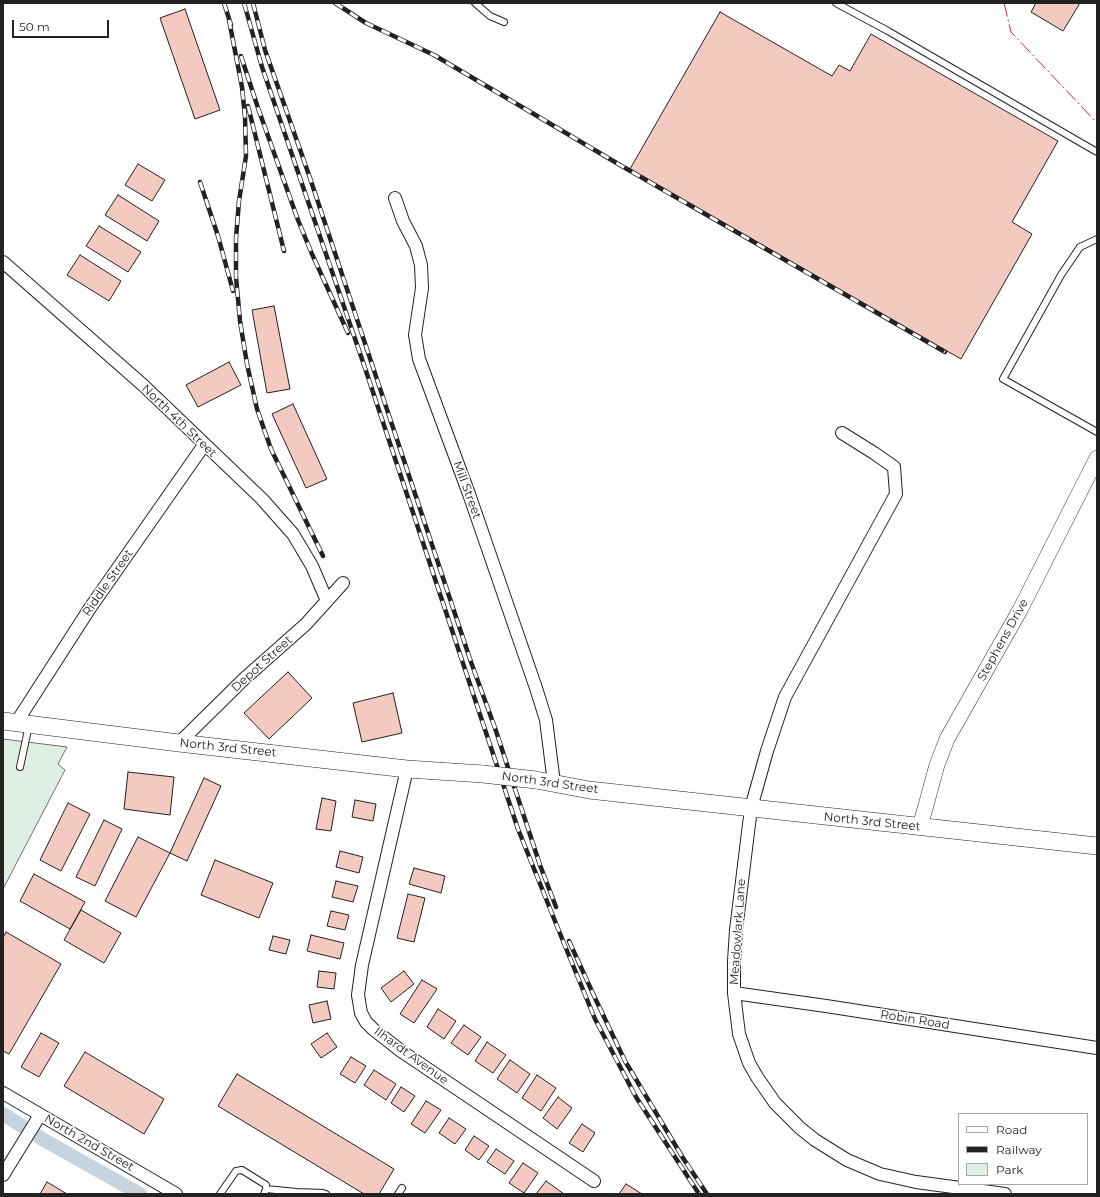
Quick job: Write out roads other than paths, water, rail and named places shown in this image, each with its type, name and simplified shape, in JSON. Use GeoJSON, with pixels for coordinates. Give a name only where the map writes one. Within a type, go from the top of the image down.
{"type":"FeatureCollection","features":[{"type":"Feature","properties":{"kind":"main road","name":"North 3rd Street"},"geometry":{"type":"LineString","coordinates":[[16,723],[407,769],[483,774],[536,780],[589,790],[1097,846]]}},
{"type":"Feature","properties":{"kind":"street","name":"Mill Street"},"geometry":{"type":"LineString","coordinates":[[396,198],[404,221],[416,246],[421,265],[422,288],[416,320],[415,335],[419,359],[469,494],[536,688],[546,720],[554,783]]}},
{"type":"Feature","properties":{"kind":"street","name":"North 4th Street"},"geometry":{"type":"LineString","coordinates":[[3,262],[144,386],[262,499],[293,534],[312,566],[327,601]]}},
{"type":"Feature","properties":{"kind":"street","name":"Meadowlark Lane"},"geometry":{"type":"LineString","coordinates":[[842,433],[894,467],[896,494],[785,697],[767,751],[751,808],[736,930],[734,993],[739,1034],[749,1063],[756,1077],[775,1103],[814,1140],[847,1160],[880,1174],[916,1182],[1005,1194]]}},
{"type":"Feature","properties":{"kind":"street","name":"Riddle Street"},"geometry":{"type":"LineString","coordinates":[[16,723],[90,608],[204,444]]}},
{"type":"Feature","properties":{"kind":"street","name":"Stephens Drive"},"geometry":{"type":"LineString","coordinates":[[920,827],[937,765],[947,739],[1020,610],[1097,458]]}},
{"type":"Feature","properties":{"kind":"street","name":"Depot Street"},"geometry":{"type":"LineString","coordinates":[[179,743],[244,679],[306,624],[343,583]]}},
{"type":"Feature","properties":{"kind":"street","name":"Ilhardt Avenue"},"geometry":{"type":"LineString","coordinates":[[407,769],[362,965],[358,995],[361,1013],[366,1022],[373,1029],[401,1051],[594,1181]]}},
{"type":"Feature","properties":{"kind":"street","name":"Robin Road"},"geometry":{"type":"LineString","coordinates":[[734,993],[1097,1048]]}},
{"type":"Feature","properties":{"kind":"street","name":"North 2nd Street"},"geometry":{"type":"LineString","coordinates":[[3,1093],[176,1194]]}},
{"type":"Feature","properties":{"kind":"street"},"geometry":{"type":"LineString","coordinates":[[3,1175],[40,1115]]}},
{"type":"Feature","properties":{"kind":"lane"},"geometry":{"type":"LineString","coordinates":[[475,3],[490,16],[504,22]]}},
{"type":"Feature","properties":{"kind":"lane"},"geometry":{"type":"LineString","coordinates":[[836,3],[888,31],[1097,152]]}},
{"type":"Feature","properties":{"kind":"lane"},"geometry":{"type":"LineString","coordinates":[[1097,239],[1080,247],[1061,275],[1003,379],[1097,432]]}},
{"type":"Feature","properties":{"kind":"lane"},"geometry":{"type":"LineString","coordinates":[[16,723],[20,767]]}},
{"type":"Feature","properties":{"kind":"lane"},"geometry":{"type":"LineString","coordinates":[[220,1194],[236,1171],[242,1170],[266,1185],[265,1192],[323,1192],[326,1194]]}},
{"type":"Feature","properties":{"kind":"lane"},"geometry":{"type":"LineString","coordinates":[[398,1194],[402,1188]]}},
{"type":"Feature","properties":{"kind":"waterway"},"geometry":{"type":"LineString","coordinates":[[3,1114],[44,1140],[140,1194]]}},
{"type":"Feature","properties":{"kind":"railway"},"geometry":{"type":"LineString","coordinates":[[224,3],[231,25]]}},
{"type":"Feature","properties":{"kind":"railway"},"geometry":{"type":"LineString","coordinates":[[244,3],[262,67],[364,365],[518,829],[595,1019],[636,1097],[699,1194]]}},
{"type":"Feature","properties":{"kind":"railway"},"geometry":{"type":"LineString","coordinates":[[253,3],[265,50],[310,178],[471,662],[495,728],[540,865],[556,907]]}},
{"type":"Feature","properties":{"kind":"railway"},"geometry":{"type":"LineString","coordinates":[[335,3],[366,23],[434,55],[620,165],[945,352]]}},
{"type":"Feature","properties":{"kind":"railway"},"geometry":{"type":"LineString","coordinates":[[229,20],[242,87],[245,117],[246,156],[239,201],[236,238],[236,277],[240,321],[247,364],[257,409],[271,449],[323,556]]}},
{"type":"Feature","properties":{"kind":"railway"},"geometry":{"type":"LineString","coordinates":[[241,56],[298,220],[348,333]]}},
{"type":"Feature","properties":{"kind":"railway"},"geometry":{"type":"LineString","coordinates":[[248,106],[284,251]]}},
{"type":"Feature","properties":{"kind":"railway"},"geometry":{"type":"LineString","coordinates":[[200,182],[218,236],[233,291]]}},
{"type":"Feature","properties":{"kind":"railway"},"geometry":{"type":"LineString","coordinates":[[569,941],[625,1061],[683,1158],[707,1194]]}}]}
